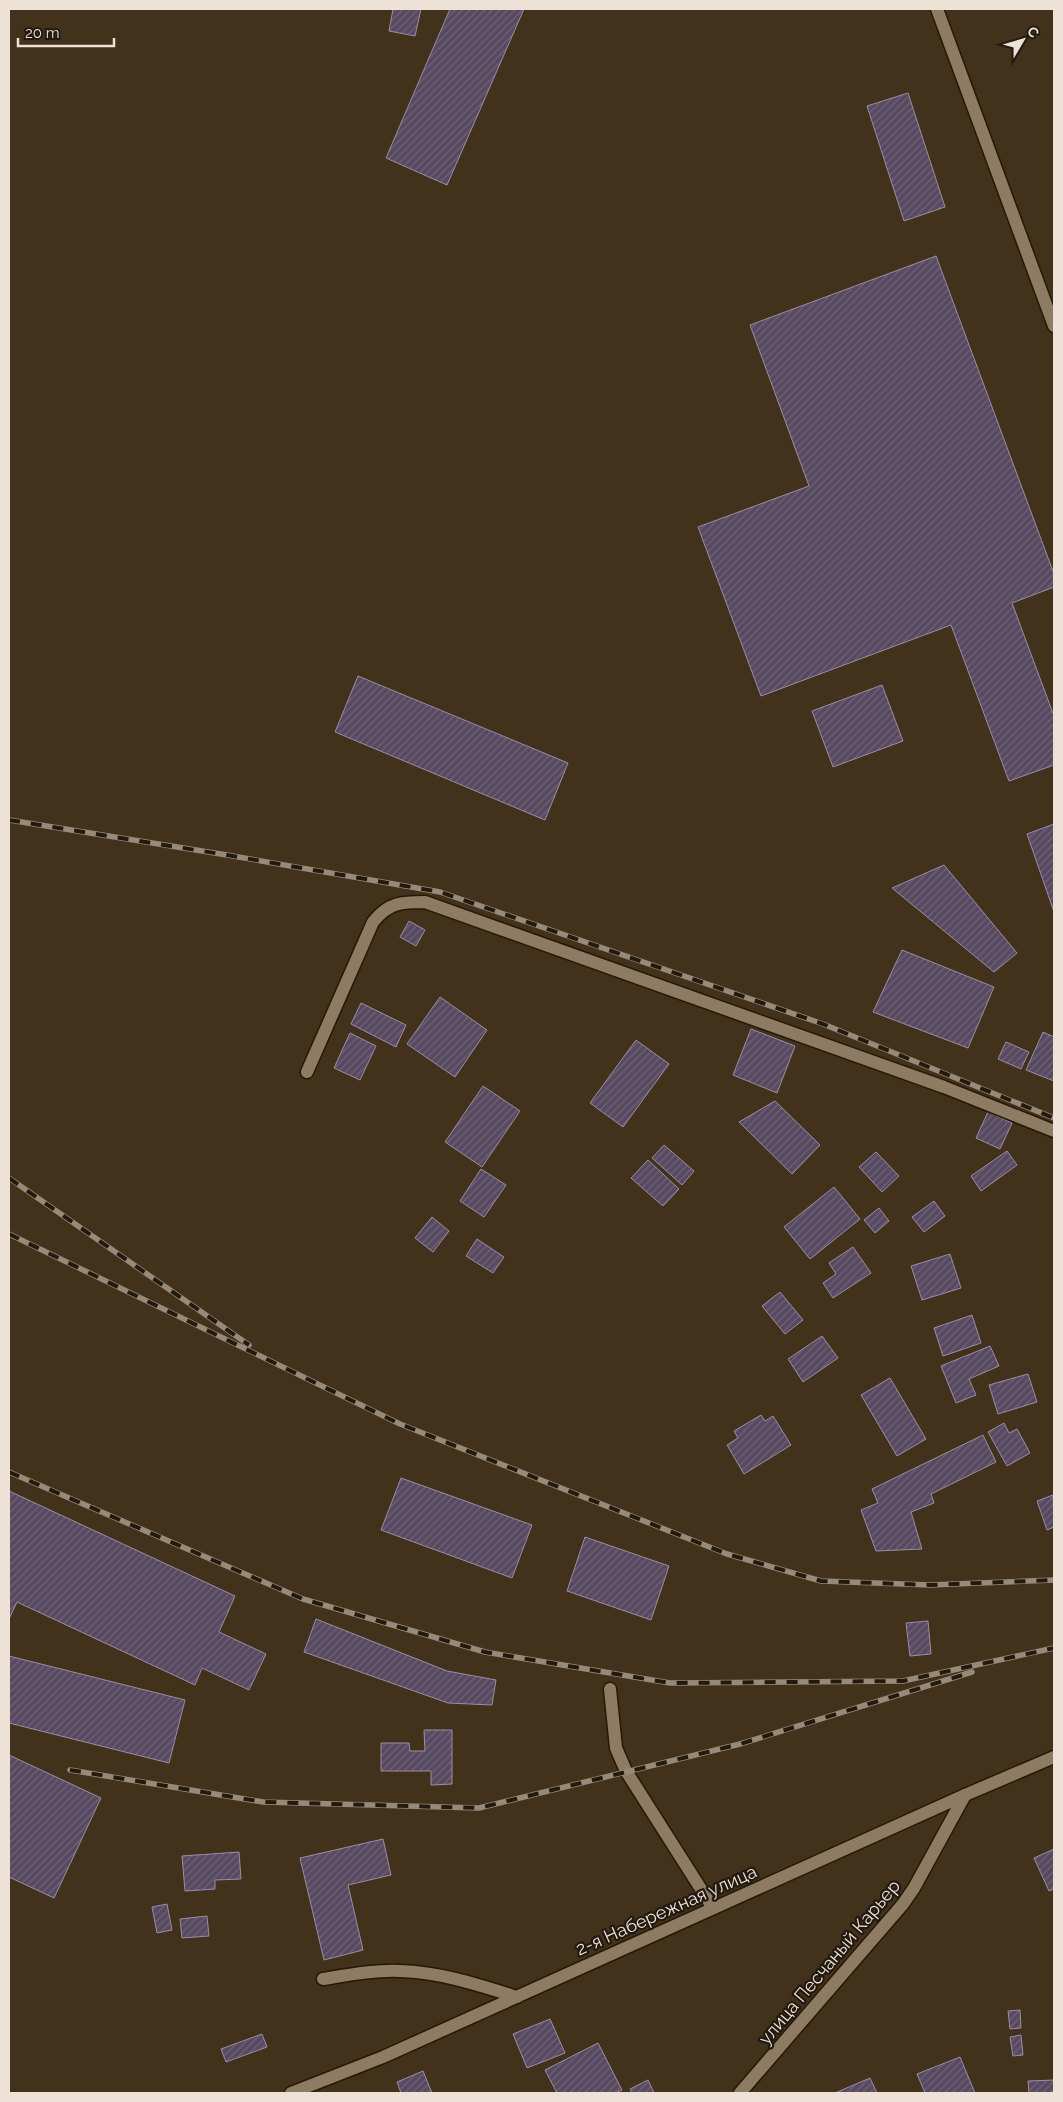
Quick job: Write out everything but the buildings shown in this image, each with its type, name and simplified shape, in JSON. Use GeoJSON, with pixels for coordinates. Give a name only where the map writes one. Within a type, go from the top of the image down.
{"type":"FeatureCollection","features":[{"type":"Feature","properties":{"kind":"street"},"geometry":{"type":"LineString","coordinates":[[937,9],[1054,326]]}},
{"type":"Feature","properties":{"kind":"street"},"geometry":{"type":"LineString","coordinates":[[308,1072],[373,922],[383,910],[394,904],[425,902],[944,1087],[1054,1130]]}},
{"type":"Feature","properties":{"kind":"street"},"geometry":{"type":"LineString","coordinates":[[610,1689],[616,1748],[626,1772],[713,1908]]}},
{"type":"Feature","properties":{"kind":"street","name":"2-я Набережная улица"},"geometry":{"type":"LineString","coordinates":[[291,2093],[383,2057],[964,1795],[1054,1758]]}},
{"type":"Feature","properties":{"kind":"street","name":"улица Песчаный Карьер"},"geometry":{"type":"LineString","coordinates":[[740,2093],[903,1904],[914,1888],[964,1795]]}},
{"type":"Feature","properties":{"kind":"street"},"geometry":{"type":"LineString","coordinates":[[323,1978],[399,1970],[423,1972],[456,1978],[517,1997]]}},
{"type":"Feature","properties":{"kind":"railway"},"geometry":{"type":"LineString","coordinates":[[9,820],[440,892],[823,1024],[1054,1118]]}},
{"type":"Feature","properties":{"kind":"railway"},"geometry":{"type":"LineString","coordinates":[[9,1178],[249,1345]]}},
{"type":"Feature","properties":{"kind":"railway"},"geometry":{"type":"LineString","coordinates":[[9,1234],[400,1424],[727,1554],[821,1581],[930,1585],[1054,1580]]}},
{"type":"Feature","properties":{"kind":"railway"},"geometry":{"type":"LineString","coordinates":[[9,1472],[303,1599],[485,1652],[670,1683],[903,1681],[1054,1648]]}},
{"type":"Feature","properties":{"kind":"railway"},"geometry":{"type":"LineString","coordinates":[[70,1770],[263,1802],[479,1808],[740,1744],[972,1672]]}}]}
